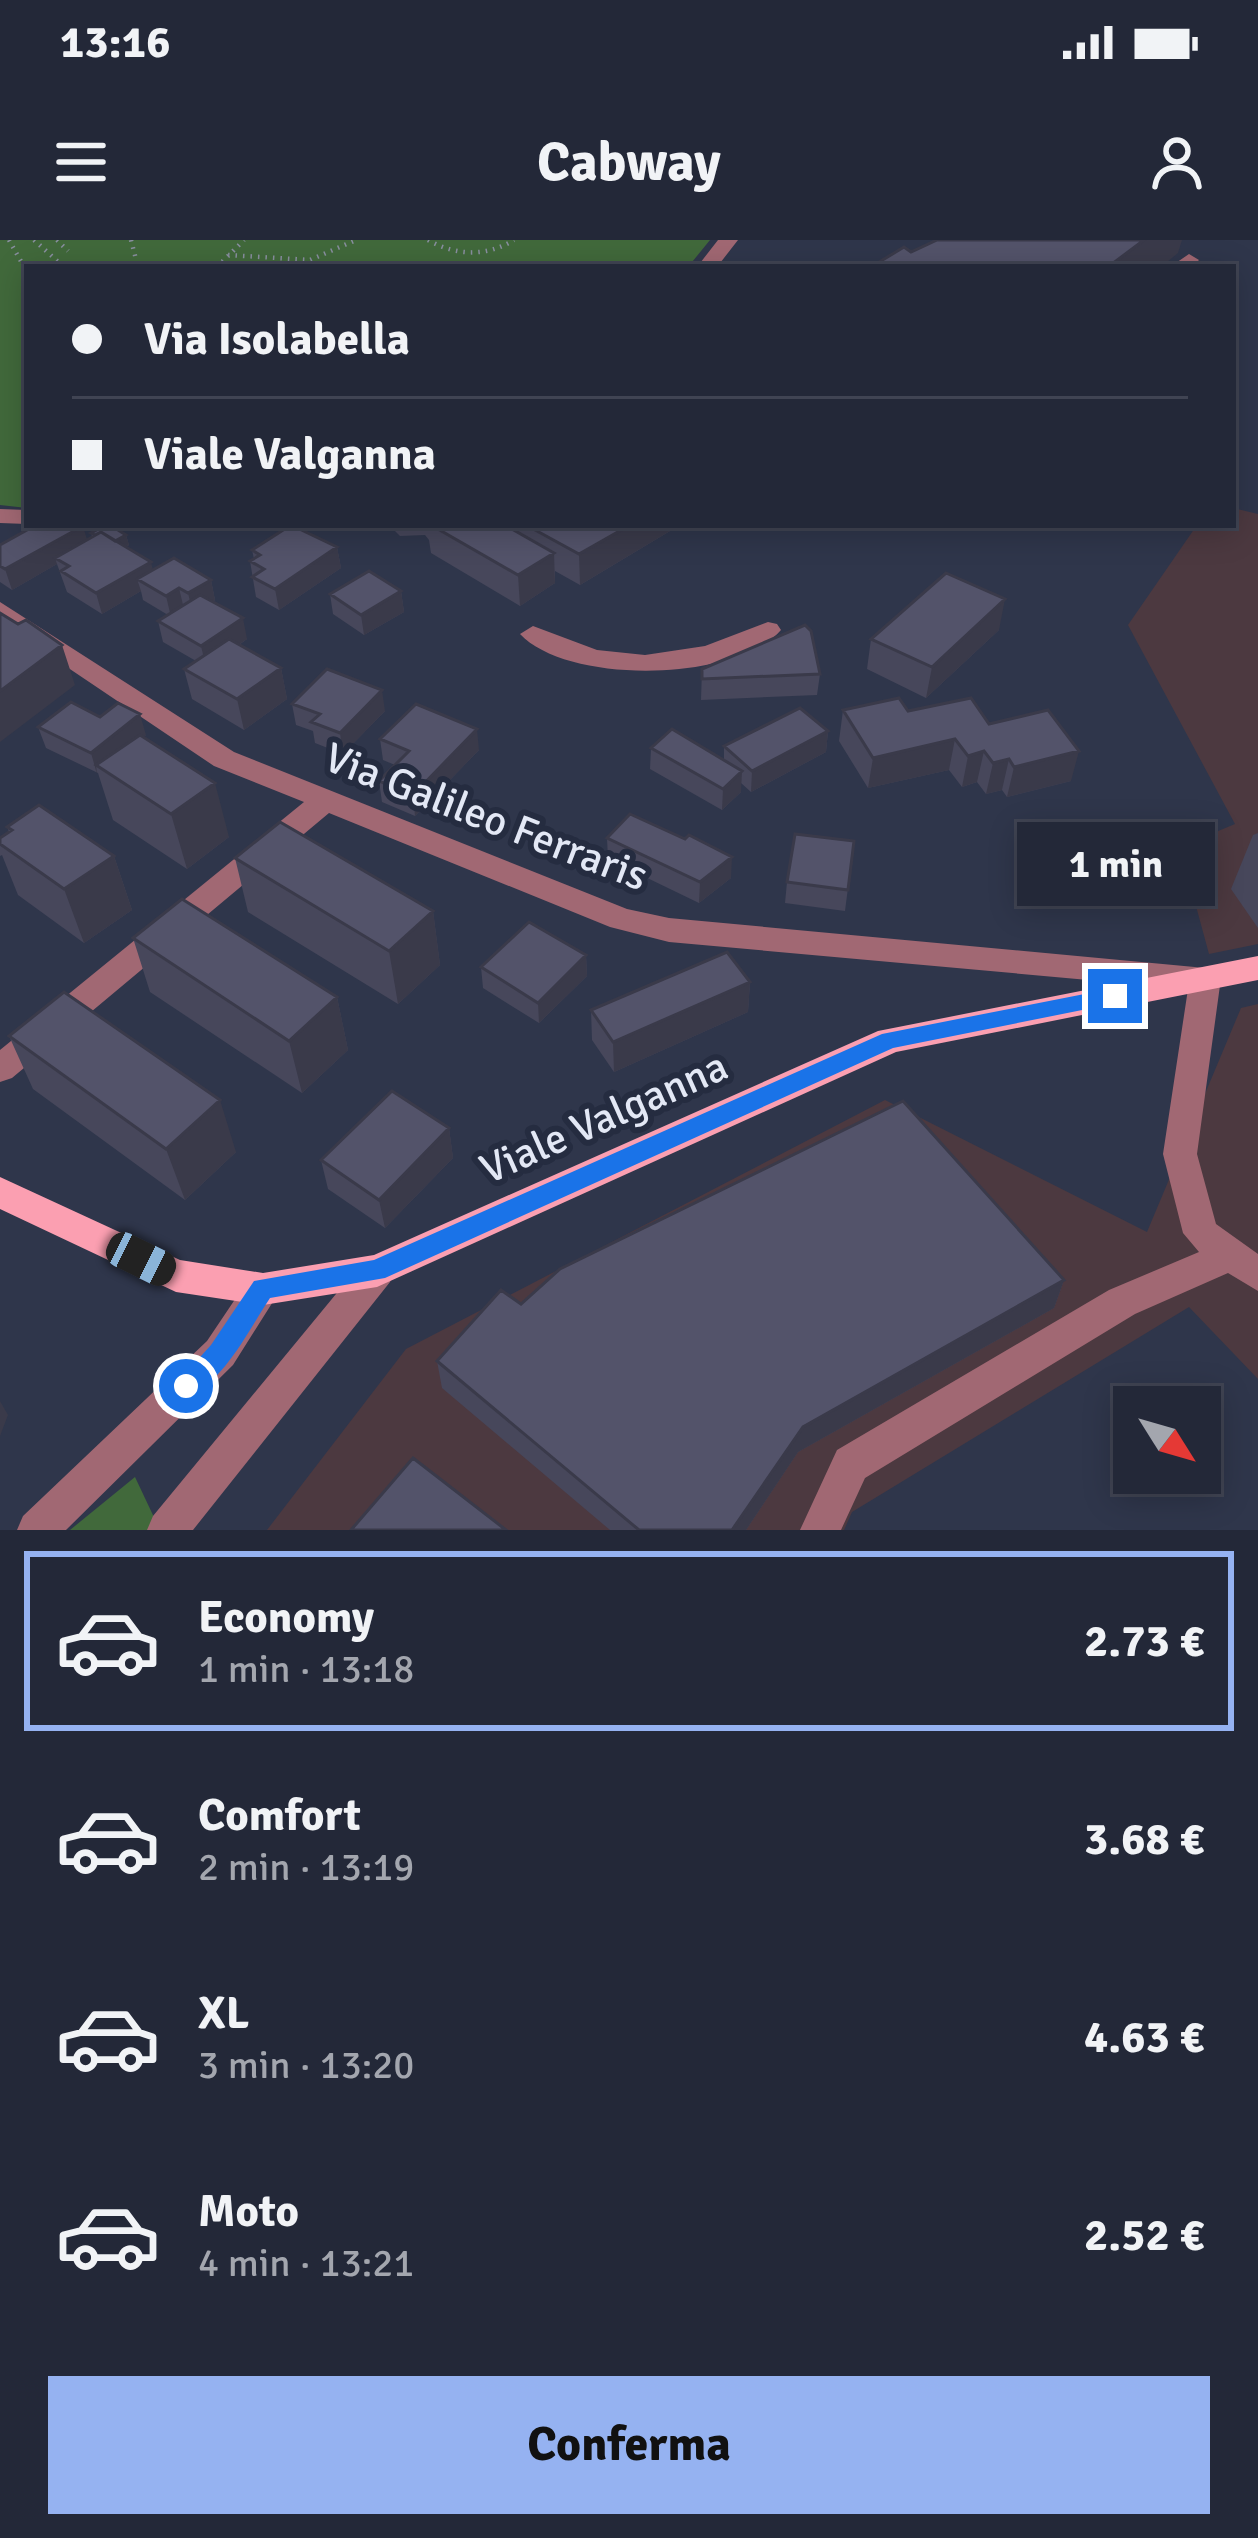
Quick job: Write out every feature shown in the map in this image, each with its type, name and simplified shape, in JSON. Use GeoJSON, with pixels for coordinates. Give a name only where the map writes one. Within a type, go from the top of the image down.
{"type":"FeatureCollection","features":[{"type":"Feature","properties":{"kind":"main road","name":"Viale Valganna"},"geometry":{"type":"LineString","coordinates":[[0,1192],[176,1276],[262,1288],[376,1270],[890,1040],[1258,968]]}},
{"type":"Feature","properties":{"kind":"street"},"geometry":{"type":"LineString","coordinates":[[709,264],[728,240]]}},
{"type":"Feature","properties":{"kind":"street","name":"Via Galileo Ferraris"},"geometry":{"type":"LineString","coordinates":[[0,610],[224,759],[621,920],[669,930],[1205,978]]}},
{"type":"Feature","properties":{"kind":"street"},"geometry":{"type":"LineString","coordinates":[[533,634],[600,660],[646,664],[746,643],[768,630]]}},
{"type":"Feature","properties":{"kind":"street"},"geometry":{"type":"LineString","coordinates":[[0,1069],[326,800]]}},
{"type":"Feature","properties":{"kind":"street"},"geometry":{"type":"LineString","coordinates":[[1205,978],[1180,1154],[1201,1233],[1245,1265]]}},
{"type":"Feature","properties":{"kind":"street"},"geometry":{"type":"LineString","coordinates":[[820,1530],[851,1464],[1122,1302],[1245,1265]]}},
{"type":"Feature","properties":{"kind":"street"},"geometry":{"type":"LineString","coordinates":[[167,1530],[376,1270]]}},
{"type":"Feature","properties":{"kind":"street"},"geometry":{"type":"LineString","coordinates":[[37,1530],[220,1353],[262,1288]]}},
{"type":"Feature","properties":{"kind":"path"},"geometry":{"type":"LineString","coordinates":[[9,240],[24,267]]}},
{"type":"Feature","properties":{"kind":"path"},"geometry":{"type":"LineString","coordinates":[[34,240],[61,264]]}},
{"type":"Feature","properties":{"kind":"path"},"geometry":{"type":"LineString","coordinates":[[57,240],[68,251]]}},
{"type":"Feature","properties":{"kind":"path"},"geometry":{"type":"LineString","coordinates":[[220,264],[244,240]]}},
{"type":"Feature","properties":{"kind":"path"},"geometry":{"type":"LineString","coordinates":[[229,255],[278,264],[319,260],[356,240]]}},
{"type":"Feature","properties":{"kind":"path"},"geometry":{"type":"LineString","coordinates":[[428,240],[464,253],[490,251],[514,240]]}},
{"type":"Feature","properties":{"kind":"shaded area"},"geometry":{"type":"Polygon","coordinates":[[[1236,509],[1258,514],[1258,944],[1209,954],[1180,847],[1235,824],[1128,625],[1195,528],[1236,528],[1236,509]]]}},
{"type":"Feature","properties":{"kind":"shaded area"},"geometry":{"type":"Polygon","coordinates":[[[1258,1004],[1258,1379],[1189,1307],[852,1512],[844,1530],[267,1530],[406,1349],[885,1100],[1147,1232],[1241,1008],[1258,1004]]]}},
{"type":"Feature","properties":{"kind":"green space"},"geometry":{"type":"Polygon","coordinates":[[[0,240],[710,240],[690,264],[24,264],[24,508],[0,505],[0,240]]]}},
{"type":"Feature","properties":{"kind":"green space"},"geometry":{"type":"Polygon","coordinates":[[[135,1477],[160,1530],[70,1530],[135,1477]]]}},
{"type":"Feature","properties":{"kind":"building"},"geometry":{"type":"Polygon","coordinates":[[[937,240],[1144,240],[1112,264],[876,264],[904,247],[911,252],[937,240]]]}},
{"type":"Feature","properties":{"kind":"building"},"geometry":{"type":"Polygon","coordinates":[[[31,528],[79,528],[5,569],[0,566],[0,545],[31,528]]]}},
{"type":"Feature","properties":{"kind":"building"},"geometry":{"type":"Polygon","coordinates":[[[115,528],[126,535],[115,541],[101,532],[91,533],[115,528]]]}},
{"type":"Feature","properties":{"kind":"building"},"geometry":{"type":"Polygon","coordinates":[[[286,528],[297,528],[337,547],[275,589],[252,577],[264,569],[250,561],[260,555],[252,550],[286,528]]]}},
{"type":"Feature","properties":{"kind":"building"},"geometry":{"type":"Polygon","coordinates":[[[436,528],[510,528],[554,553],[518,575],[436,528]]]}},
{"type":"Feature","properties":{"kind":"building"},"geometry":{"type":"Polygon","coordinates":[[[531,528],[625,528],[579,554],[531,528]]]}},
{"type":"Feature","properties":{"kind":"building"},"geometry":{"type":"Polygon","coordinates":[[[101,532],[151,562],[96,593],[61,571],[69,566],[55,558],[101,532]]]}},
{"type":"Feature","properties":{"kind":"building"},"geometry":{"type":"Polygon","coordinates":[[[174,558],[211,580],[188,593],[179,588],[166,596],[137,579],[174,558]]]}},
{"type":"Feature","properties":{"kind":"building"},"geometry":{"type":"Polygon","coordinates":[[[369,571],[401,591],[361,615],[330,594],[369,571]]]}},
{"type":"Feature","properties":{"kind":"building"},"geometry":{"type":"Polygon","coordinates":[[[946,573],[1005,599],[932,667],[871,639],[946,573]]]}},
{"type":"Feature","properties":{"kind":"building"},"geometry":{"type":"Polygon","coordinates":[[[200,595],[243,618],[201,646],[158,621],[200,595]]]}},
{"type":"Feature","properties":{"kind":"building"},"geometry":{"type":"Polygon","coordinates":[[[0,613],[18,624],[26,620],[62,645],[0,691],[0,613]]]}},
{"type":"Feature","properties":{"kind":"building"},"geometry":{"type":"Polygon","coordinates":[[[805,625],[811,631],[820,674],[702,679],[702,669],[805,625]]]}},
{"type":"Feature","properties":{"kind":"building"},"geometry":{"type":"Polygon","coordinates":[[[229,639],[281,668],[237,699],[184,669],[229,639]]]}},
{"type":"Feature","properties":{"kind":"building"},"geometry":{"type":"Polygon","coordinates":[[[327,669],[382,690],[340,733],[311,722],[320,714],[292,704],[327,669]]]}},
{"type":"Feature","properties":{"kind":"building"},"geometry":{"type":"Polygon","coordinates":[[[899,698],[908,711],[971,698],[989,724],[1048,710],[1079,751],[1014,767],[1009,759],[993,763],[984,751],[968,756],[955,739],[873,758],[843,710],[899,698]]]}},
{"type":"Feature","properties":{"kind":"building"},"geometry":{"type":"Polygon","coordinates":[[[71,702],[100,717],[118,703],[140,714],[91,753],[38,727],[71,702]]]}},
{"type":"Feature","properties":{"kind":"building"},"geometry":{"type":"Polygon","coordinates":[[[416,704],[477,729],[413,795],[379,781],[409,751],[380,739],[416,704]]]}},
{"type":"Feature","properties":{"kind":"building"},"geometry":{"type":"Polygon","coordinates":[[[800,708],[828,731],[752,771],[724,746],[800,708]]]}},
{"type":"Feature","properties":{"kind":"building"},"geometry":{"type":"Polygon","coordinates":[[[672,729],[742,771],[723,789],[651,748],[672,729]]]}},
{"type":"Feature","properties":{"kind":"building"},"geometry":{"type":"Polygon","coordinates":[[[140,735],[215,783],[171,814],[96,765],[140,735]]]}},
{"type":"Feature","properties":{"kind":"building"},"geometry":{"type":"Polygon","coordinates":[[[39,805],[114,856],[64,889],[0,844],[0,838],[12,830],[7,827],[39,805]]]}},
{"type":"Feature","properties":{"kind":"building"},"geometry":{"type":"Polygon","coordinates":[[[630,814],[732,857],[700,882],[607,838],[630,814]]]}},
{"type":"Feature","properties":{"kind":"building"},"geometry":{"type":"Polygon","coordinates":[[[280,822],[433,911],[389,951],[235,858],[280,822]]]}},
{"type":"Feature","properties":{"kind":"building"},"geometry":{"type":"Polygon","coordinates":[[[795,834],[854,841],[848,890],[787,882],[795,834]]]}},
{"type":"Feature","properties":{"kind":"building"},"geometry":{"type":"Polygon","coordinates":[[[182,899],[337,997],[289,1041],[133,938],[182,899]]]}},
{"type":"Feature","properties":{"kind":"building"},"geometry":{"type":"Polygon","coordinates":[[[529,922],[586,955],[538,1003],[481,967],[529,922]]]}},
{"type":"Feature","properties":{"kind":"building"},"geometry":{"type":"Polygon","coordinates":[[[727,952],[750,982],[613,1042],[591,1010],[727,952]]]}},
{"type":"Feature","properties":{"kind":"building"},"geometry":{"type":"Polygon","coordinates":[[[64,992],[220,1100],[166,1149],[9,1036],[64,992]]]}},
{"type":"Feature","properties":{"kind":"building"},"geometry":{"type":"Polygon","coordinates":[[[392,1091],[449,1128],[379,1200],[321,1160],[392,1091]]]}},
{"type":"Feature","properties":{"kind":"building"},"geometry":{"type":"Polygon","coordinates":[[[903,1101],[1064,1280],[803,1427],[732,1530],[639,1530],[437,1361],[501,1290],[521,1304],[560,1269],[903,1101]]]}},
{"type":"Feature","properties":{"kind":"building"},"geometry":{"type":"Polygon","coordinates":[[[413,1458],[506,1530],[351,1530],[413,1458]]]}},
{"type":"Feature","properties":{"kind":"route"},"geometry":{"type":"LineString","coordinates":[[186,1386],[220,1353],[262,1288],[376,1270],[890,1040],[1115,996]]}}]}
